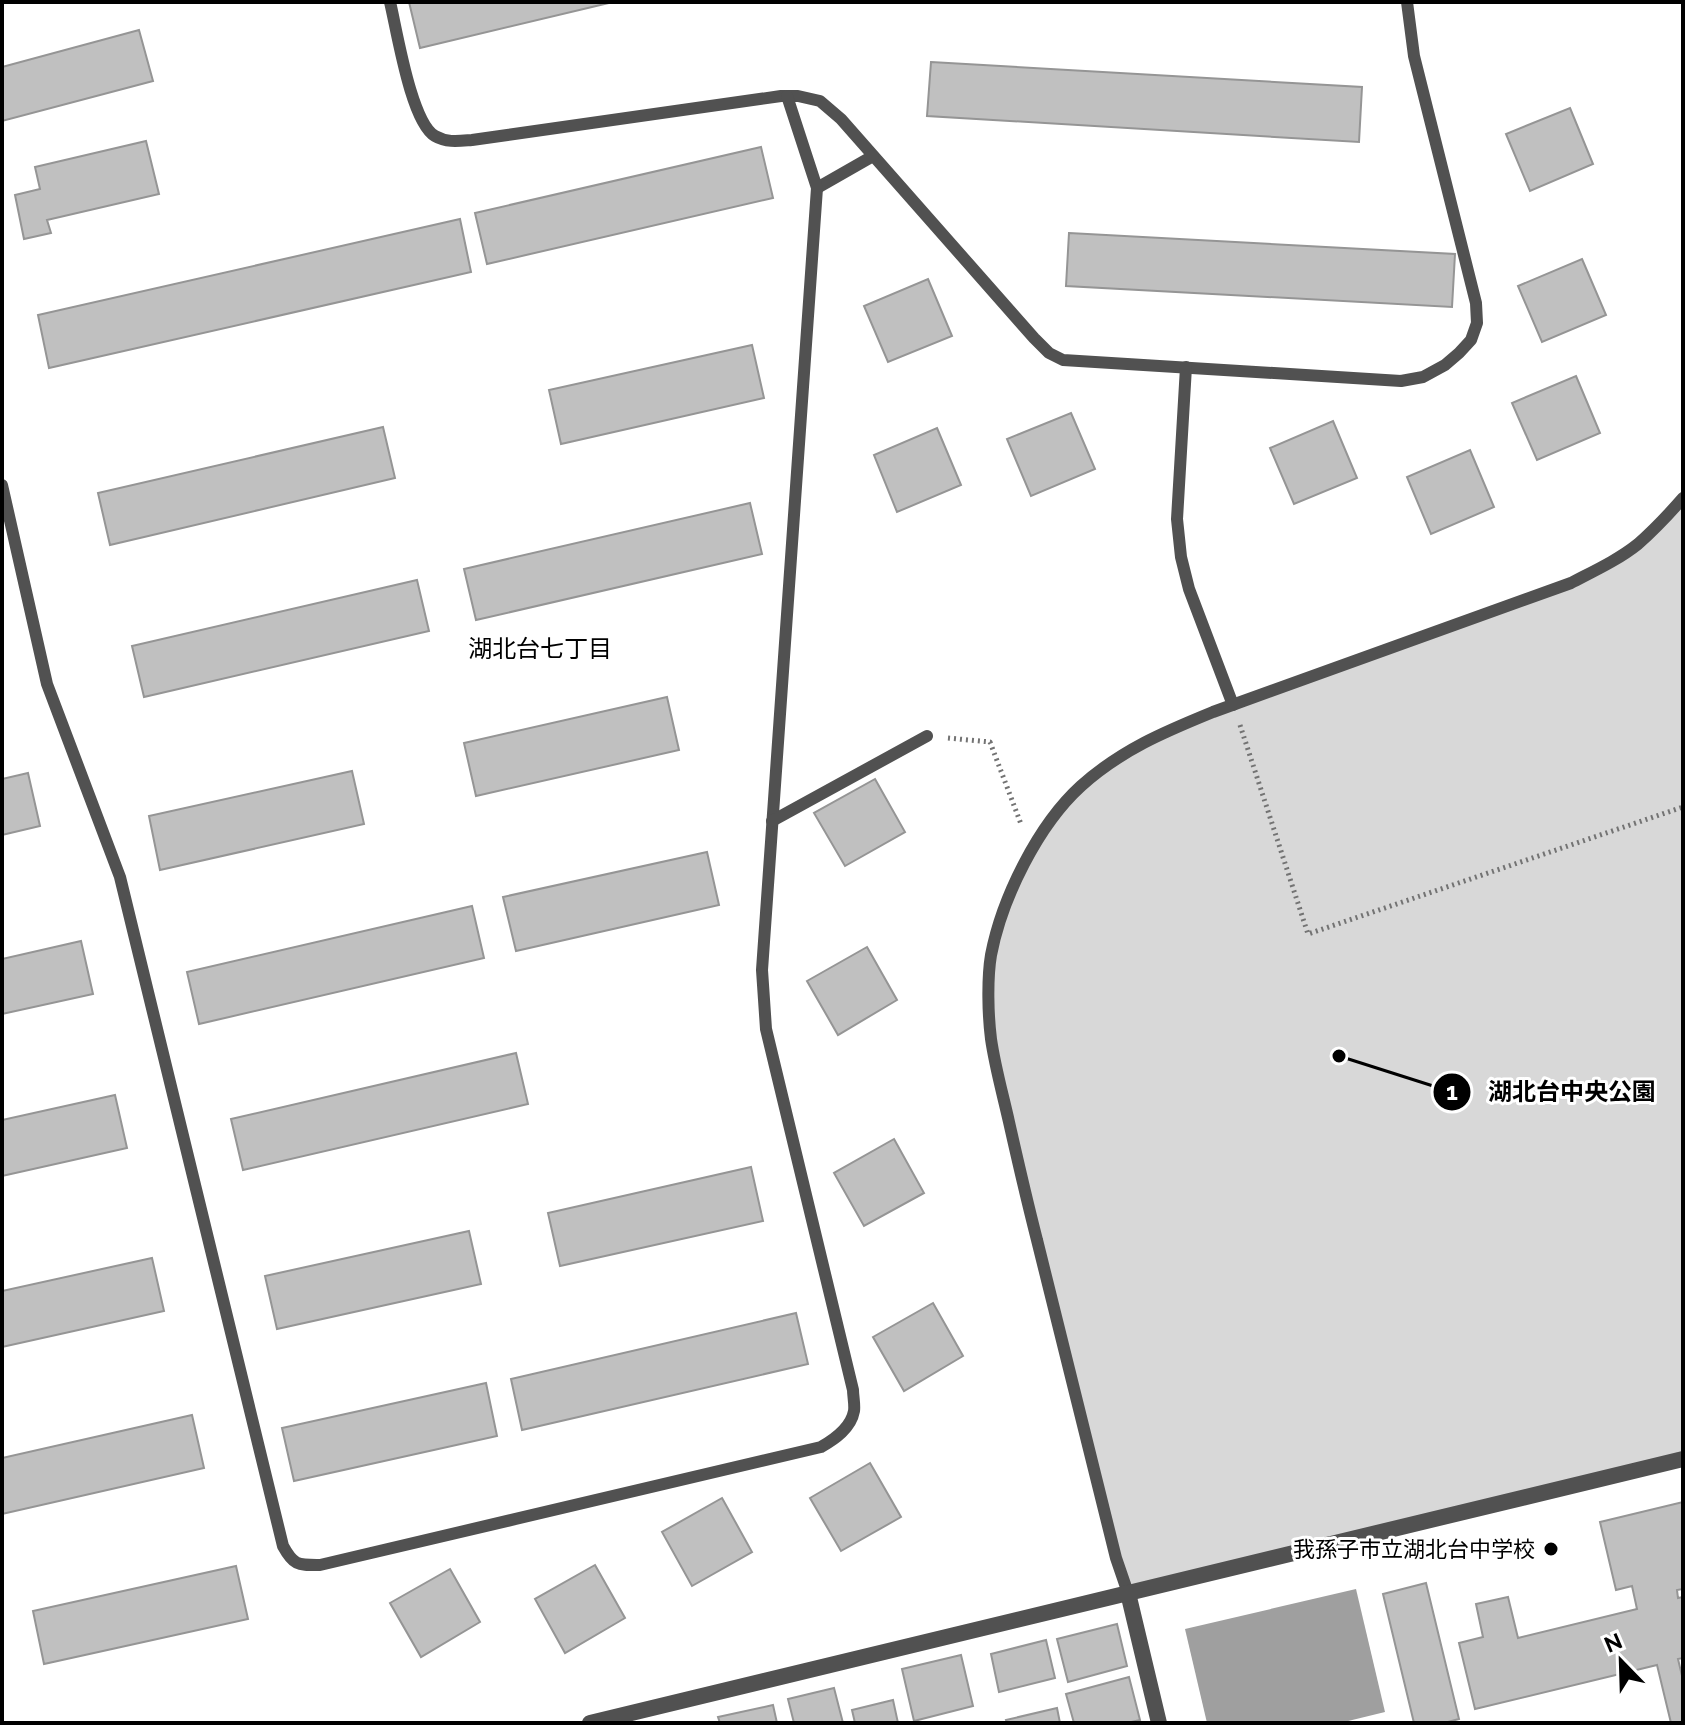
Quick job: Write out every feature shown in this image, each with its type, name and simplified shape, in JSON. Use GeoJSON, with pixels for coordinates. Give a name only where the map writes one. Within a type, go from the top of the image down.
{"type":"FeatureCollection","features":[{"type":"Feature","properties":{"kind":"street"},"geometry":{"type":"LineString","coordinates":[[590,1723],[1683,1459]]}},
{"type":"Feature","properties":{"kind":"street"},"geometry":{"type":"LineString","coordinates":[[1128,1593],[1159,1723]]}},
{"type":"Feature","properties":{"kind":"lane"},"geometry":{"type":"LineString","coordinates":[[390,2],[420,119],[433,135],[448,141],[787,96],[820,101],[841,119],[1034,338],[1049,353],[1063,360],[1401,381],[1423,377],[1445,365],[1471,340],[1477,323],[1476,303],[1414,56],[1407,2]]}},
{"type":"Feature","properties":{"kind":"lane"},"geometry":{"type":"LineString","coordinates":[[2,485],[47,684],[120,877],[283,1546],[290,1560],[299,1565],[320,1565],[821,1447],[837,1438],[848,1423],[854,1410],[853,1390],[766,1029],[762,970],[817,188],[787,96]]}},
{"type":"Feature","properties":{"kind":"lane"},"geometry":{"type":"LineString","coordinates":[[817,188],[873,156]]}},
{"type":"Feature","properties":{"kind":"lane"},"geometry":{"type":"LineString","coordinates":[[1186,367],[1177,519],[1181,557],[1189,589],[1233,705]]}},
{"type":"Feature","properties":{"kind":"lane"},"geometry":{"type":"LineString","coordinates":[[1128,1593],[1116,1558],[1037,1241],[991,1037],[991,957],[1001,916],[1032,850],[1051,821],[1080,787],[1157,735],[1571,583],[1636,545],[1683,498]]}},
{"type":"Feature","properties":{"kind":"lane"},"geometry":{"type":"LineString","coordinates":[[772,821],[927,736]]}},
{"type":"Feature","properties":{"kind":"path"},"geometry":{"type":"LineString","coordinates":[[1233,705],[1308,934],[1683,807]]}},
{"type":"Feature","properties":{"kind":"path"},"geometry":{"type":"LineString","coordinates":[[927,736],[990,742],[1032,850]]}},
{"type":"Feature","properties":{"kind":"shaded area"},"geometry":{"type":"Polygon","coordinates":[[[1683,498],[1683,1459],[1128,1593],[998,1075],[991,957],[1014,884],[1080,787],[1132,749],[1603,567],[1683,498]]]}},
{"type":"Feature","properties":{"kind":"shaded area"},"geometry":{"type":"Polygon","coordinates":[[[1356,1589],[1385,1712],[1340,1723],[1207,1723],[1185,1629],[1356,1589]]]}},
{"type":"Feature","properties":{"kind":"building"},"geometry":{"type":"Polygon","coordinates":[[[409,2],[613,2],[420,48],[409,2]]]}},
{"type":"Feature","properties":{"kind":"building"},"geometry":{"type":"Polygon","coordinates":[[[139,30],[153,81],[2,121],[2,67],[139,30]]]}},
{"type":"Feature","properties":{"kind":"building"},"geometry":{"type":"Polygon","coordinates":[[[931,62],[1362,87],[1359,142],[927,116],[931,62]]]}},
{"type":"Feature","properties":{"kind":"building"},"geometry":{"type":"Polygon","coordinates":[[[1570,108],[1593,164],[1530,191],[1506,134],[1570,108]]]}},
{"type":"Feature","properties":{"kind":"building"},"geometry":{"type":"Polygon","coordinates":[[[146,141],[159,194],[47,220],[51,233],[24,239],[15,195],[40,189],[35,167],[146,141]]]}},
{"type":"Feature","properties":{"kind":"building"},"geometry":{"type":"Polygon","coordinates":[[[761,147],[773,198],[487,264],[475,213],[761,147]]]}},
{"type":"Feature","properties":{"kind":"building"},"geometry":{"type":"Polygon","coordinates":[[[460,219],[471,272],[49,368],[38,315],[460,219]]]}},
{"type":"Feature","properties":{"kind":"building"},"geometry":{"type":"Polygon","coordinates":[[[1069,233],[1455,254],[1452,307],[1066,286],[1069,233]]]}},
{"type":"Feature","properties":{"kind":"building"},"geometry":{"type":"Polygon","coordinates":[[[1582,259],[1606,315],[1542,342],[1518,286],[1582,259]]]}},
{"type":"Feature","properties":{"kind":"building"},"geometry":{"type":"Polygon","coordinates":[[[928,279],[952,336],[888,362],[864,306],[928,279]]]}},
{"type":"Feature","properties":{"kind":"building"},"geometry":{"type":"Polygon","coordinates":[[[752,345],[764,398],[561,444],[549,390],[752,345]]]}},
{"type":"Feature","properties":{"kind":"building"},"geometry":{"type":"Polygon","coordinates":[[[1576,376],[1600,433],[1537,460],[1512,403],[1576,376]]]}},
{"type":"Feature","properties":{"kind":"building"},"geometry":{"type":"Polygon","coordinates":[[[1071,413],[1095,469],[1031,496],[1007,439],[1071,413]]]}},
{"type":"Feature","properties":{"kind":"building"},"geometry":{"type":"Polygon","coordinates":[[[1333,421],[1357,478],[1294,504],[1270,448],[1333,421]]]}},
{"type":"Feature","properties":{"kind":"building"},"geometry":{"type":"Polygon","coordinates":[[[383,427],[395,478],[110,545],[98,493],[383,427]]]}},
{"type":"Feature","properties":{"kind":"building"},"geometry":{"type":"Polygon","coordinates":[[[937,428],[961,485],[897,512],[874,455],[937,428]]]}},
{"type":"Feature","properties":{"kind":"building"},"geometry":{"type":"Polygon","coordinates":[[[1470,450],[1494,507],[1431,534],[1407,477],[1470,450]]]}},
{"type":"Feature","properties":{"kind":"building"},"geometry":{"type":"Polygon","coordinates":[[[750,503],[762,554],[476,620],[464,569],[750,503]]]}},
{"type":"Feature","properties":{"kind":"building"},"geometry":{"type":"Polygon","coordinates":[[[417,580],[429,631],[144,697],[132,646],[417,580]]]}},
{"type":"Feature","properties":{"kind":"building"},"geometry":{"type":"Polygon","coordinates":[[[667,697],[679,750],[476,796],[464,743],[667,697]]]}},
{"type":"Feature","properties":{"kind":"building"},"geometry":{"type":"Polygon","coordinates":[[[352,771],[364,824],[160,870],[149,816],[352,771]]]}},
{"type":"Feature","properties":{"kind":"building"},"geometry":{"type":"Polygon","coordinates":[[[28,773],[40,826],[2,835],[2,779],[28,773]]]}},
{"type":"Feature","properties":{"kind":"building"},"geometry":{"type":"Polygon","coordinates":[[[875,779],[905,832],[845,866],[814,813],[875,779]]]}},
{"type":"Feature","properties":{"kind":"building"},"geometry":{"type":"Polygon","coordinates":[[[707,852],[719,905],[516,951],[503,897],[707,852]]]}},
{"type":"Feature","properties":{"kind":"building"},"geometry":{"type":"Polygon","coordinates":[[[472,906],[484,958],[199,1024],[187,972],[472,906]]]}},
{"type":"Feature","properties":{"kind":"building"},"geometry":{"type":"Polygon","coordinates":[[[81,941],[93,994],[2,1014],[2,959],[81,941]]]}},
{"type":"Feature","properties":{"kind":"building"},"geometry":{"type":"Polygon","coordinates":[[[867,947],[897,1000],[838,1035],[807,981],[867,947]]]}},
{"type":"Feature","properties":{"kind":"building"},"geometry":{"type":"Polygon","coordinates":[[[516,1053],[528,1104],[243,1170],[231,1119],[516,1053]]]}},
{"type":"Feature","properties":{"kind":"building"},"geometry":{"type":"Polygon","coordinates":[[[115,1095],[127,1148],[2,1176],[2,1120],[115,1095]]]}},
{"type":"Feature","properties":{"kind":"building"},"geometry":{"type":"Polygon","coordinates":[[[894,1139],[924,1193],[864,1226],[834,1173],[894,1139]]]}},
{"type":"Feature","properties":{"kind":"building"},"geometry":{"type":"Polygon","coordinates":[[[751,1167],[763,1221],[560,1266],[548,1213],[751,1167]]]}},
{"type":"Feature","properties":{"kind":"building"},"geometry":{"type":"Polygon","coordinates":[[[469,1231],[481,1284],[277,1329],[265,1276],[469,1231]]]}},
{"type":"Feature","properties":{"kind":"building"},"geometry":{"type":"Polygon","coordinates":[[[152,1258],[164,1311],[2,1347],[2,1291],[152,1258]]]}},
{"type":"Feature","properties":{"kind":"building"},"geometry":{"type":"Polygon","coordinates":[[[933,1303],[963,1356],[904,1391],[873,1337],[933,1303]]]}},
{"type":"Feature","properties":{"kind":"building"},"geometry":{"type":"Polygon","coordinates":[[[796,1313],[808,1364],[522,1430],[511,1379],[796,1313]]]}},
{"type":"Feature","properties":{"kind":"building"},"geometry":{"type":"Polygon","coordinates":[[[486,1383],[497,1436],[294,1481],[282,1428],[486,1383]]]}},
{"type":"Feature","properties":{"kind":"building"},"geometry":{"type":"Polygon","coordinates":[[[192,1415],[204,1468],[2,1514],[2,1458],[192,1415]]]}},
{"type":"Feature","properties":{"kind":"building"},"geometry":{"type":"Polygon","coordinates":[[[870,1463],[901,1517],[841,1551],[810,1498],[870,1463]]]}},
{"type":"Feature","properties":{"kind":"building"},"geometry":{"type":"Polygon","coordinates":[[[722,1498],[752,1552],[692,1586],[662,1532],[722,1498]]]}},
{"type":"Feature","properties":{"kind":"building","name":"我孫子市立湖北台中学校"},"geometry":{"type":"Polygon","coordinates":[[[1683,1502],[1683,1589],[1677,1590],[1678,1598],[1683,1597],[1683,1658],[1678,1659],[1683,1680],[1683,1723],[1671,1723],[1657,1665],[1475,1709],[1459,1643],[1483,1637],[1476,1604],[1508,1597],[1518,1638],[1637,1609],[1632,1586],[1616,1590],[1600,1522],[1683,1502]]]}},
{"type":"Feature","properties":{"kind":"building"},"geometry":{"type":"Polygon","coordinates":[[[595,1565],[625,1618],[565,1653],[535,1599],[595,1565]]]}},
{"type":"Feature","properties":{"kind":"building"},"geometry":{"type":"Polygon","coordinates":[[[236,1566],[248,1619],[44,1664],[33,1611],[236,1566]]]}},
{"type":"Feature","properties":{"kind":"building"},"geometry":{"type":"Polygon","coordinates":[[[450,1569],[480,1622],[421,1657],[390,1603],[450,1569]]]}},
{"type":"Feature","properties":{"kind":"building"},"geometry":{"type":"Polygon","coordinates":[[[1426,1583],[1459,1719],[1444,1723],[1414,1723],[1383,1594],[1426,1583]]]}},
{"type":"Feature","properties":{"kind":"building"},"geometry":{"type":"Polygon","coordinates":[[[1117,1624],[1127,1666],[1068,1682],[1057,1639],[1117,1624]]]}},
{"type":"Feature","properties":{"kind":"building"},"geometry":{"type":"Polygon","coordinates":[[[1046,1640],[1055,1678],[999,1692],[991,1654],[1046,1640]]]}},
{"type":"Feature","properties":{"kind":"building"},"geometry":{"type":"Polygon","coordinates":[[[961,1655],[973,1706],[914,1721],[902,1669],[961,1655]]]}},
{"type":"Feature","properties":{"kind":"building"},"geometry":{"type":"Polygon","coordinates":[[[1129,1677],[1140,1720],[1127,1723],[1074,1723],[1066,1694],[1129,1677]]]}},
{"type":"Feature","properties":{"kind":"building"},"geometry":{"type":"Polygon","coordinates":[[[834,1688],[843,1723],[794,1723],[788,1699],[834,1688]]]}},
{"type":"Feature","properties":{"kind":"building"},"geometry":{"type":"Polygon","coordinates":[[[893,1700],[898,1723],[855,1723],[852,1710],[893,1700]]]}},
{"type":"Feature","properties":{"kind":"building"},"geometry":{"type":"Polygon","coordinates":[[[773,1705],[777,1723],[720,1723],[718,1717],[773,1705]]]}},
{"type":"Feature","properties":{"kind":"building"},"geometry":{"type":"Polygon","coordinates":[[[1057,1708],[1060,1723],[1007,1723],[1006,1720],[1057,1708]]]}},
{"type":"Feature","properties":{"kind":"place","name":"湖北台中央公園"},"geometry":{"type":"Point","coordinates":[1339,1056]}},
{"type":"Feature","properties":{"kind":"place","name":"我孫子市立湖北台中学校"},"geometry":{"type":"Point","coordinates":[1551,1549]}},
{"type":"Feature","properties":{"kind":"district","name":"湖北台七丁目"},"geometry":{"type":"Point","coordinates":[540,648]}}]}
